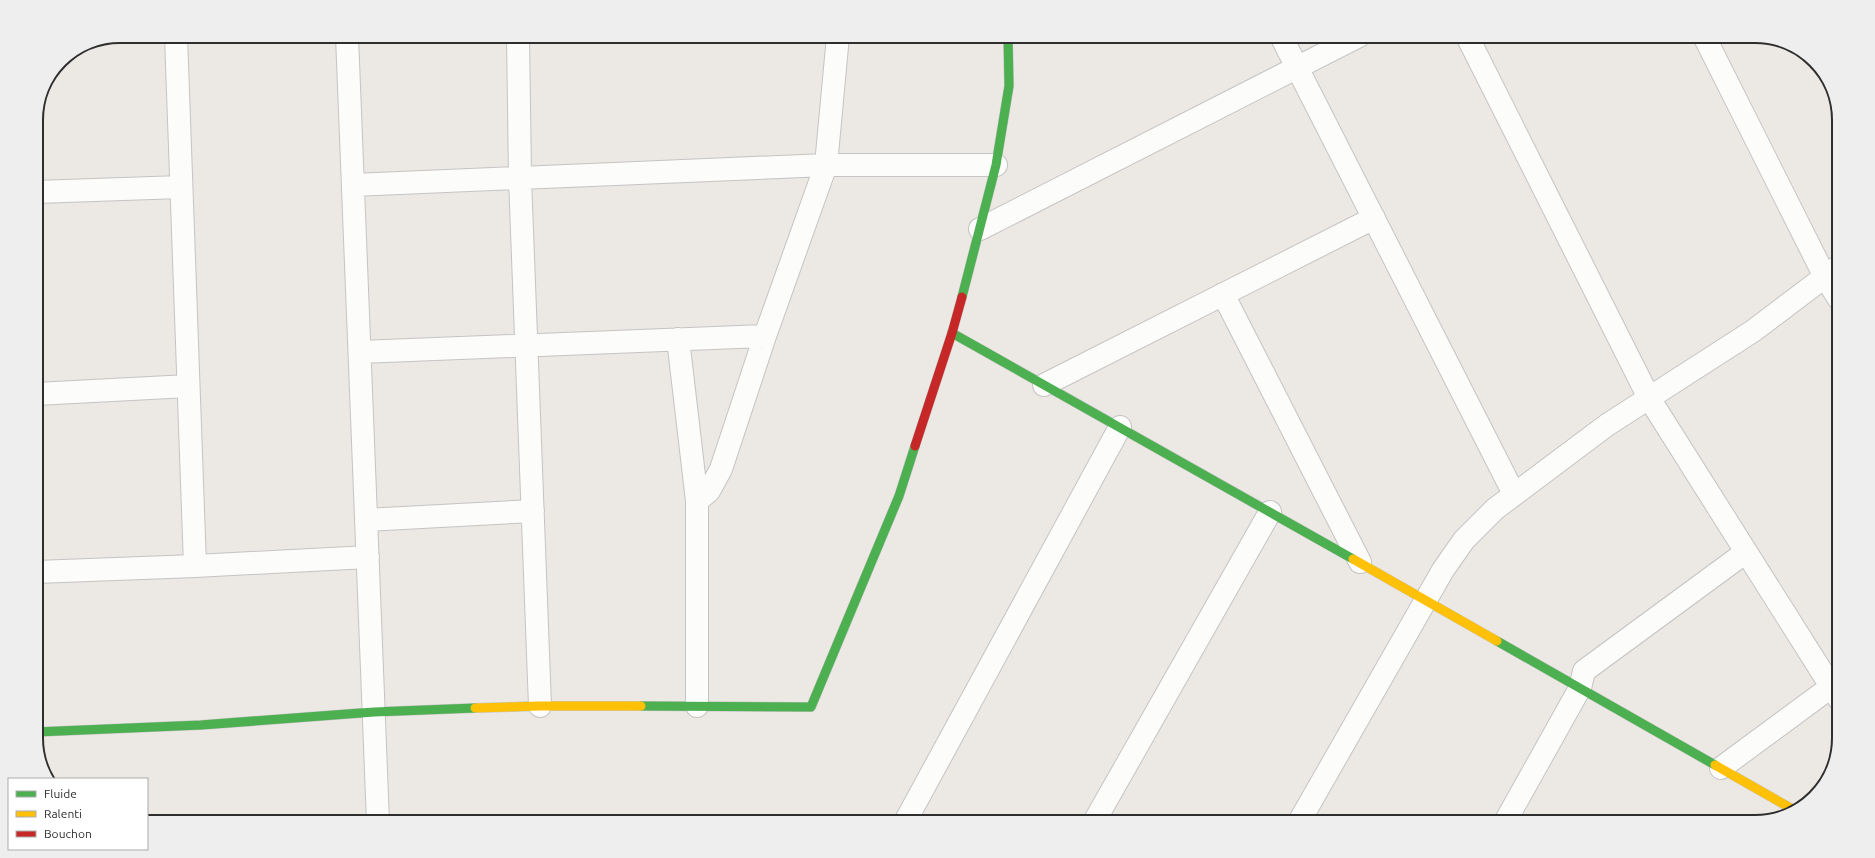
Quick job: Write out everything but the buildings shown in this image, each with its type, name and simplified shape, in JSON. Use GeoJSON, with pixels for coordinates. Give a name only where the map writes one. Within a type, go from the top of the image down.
{"type":"FeatureCollection","features":[{"type":"Feature","properties":{"kind":"street"},"geometry":{"type":"LineString","coordinates":[[176,43],[195,566]]}},
{"type":"Feature","properties":{"kind":"street"},"geometry":{"type":"LineString","coordinates":[[347,43],[378,815]]}},
{"type":"Feature","properties":{"kind":"street"},"geometry":{"type":"LineString","coordinates":[[518,43],[520,178],[540,706]]}},
{"type":"Feature","properties":{"kind":"street"},"geometry":{"type":"LineString","coordinates":[[696,501],[708,491],[721,469],[765,336],[826,165],[837,43]]}},
{"type":"Feature","properties":{"kind":"street"},"geometry":{"type":"LineString","coordinates":[[43,732],[201,725],[374,712],[540,706],[811,707],[899,496],[952,333],[996,165],[1009,86],[1008,43]]}},
{"type":"Feature","properties":{"kind":"street"},"geometry":{"type":"LineString","coordinates":[[1285,43],[1514,494]]}},
{"type":"Feature","properties":{"kind":"street"},"geometry":{"type":"LineString","coordinates":[[980,229],[1345,43]]}},
{"type":"Feature","properties":{"kind":"street"},"geometry":{"type":"LineString","coordinates":[[1471,43],[1649,398],[1746,552],[1832,683]]}},
{"type":"Feature","properties":{"kind":"street"},"geometry":{"type":"LineString","coordinates":[[1303,815],[1443,570],[1464,540],[1494,509],[1607,425],[1753,331],[1832,272],[1708,43]]}},
{"type":"Feature","properties":{"kind":"street"},"geometry":{"type":"LineString","coordinates":[[353,185],[826,165],[996,165]]}},
{"type":"Feature","properties":{"kind":"street"},"geometry":{"type":"LineString","coordinates":[[43,192],[181,187]]}},
{"type":"Feature","properties":{"kind":"street"},"geometry":{"type":"LineString","coordinates":[[1044,385],[1374,218]]}},
{"type":"Feature","properties":{"kind":"street"},"geometry":{"type":"LineString","coordinates":[[1223,294],[1360,562]]}},
{"type":"Feature","properties":{"kind":"street"},"geometry":{"type":"LineString","coordinates":[[952,333],[1360,562],[1789,807]]}},
{"type":"Feature","properties":{"kind":"street"},"geometry":{"type":"LineString","coordinates":[[360,352],[765,336]]}},
{"type":"Feature","properties":{"kind":"street"},"geometry":{"type":"LineString","coordinates":[[678,339],[696,501],[698,706]]}},
{"type":"Feature","properties":{"kind":"street"},"geometry":{"type":"LineString","coordinates":[[43,394],[188,386]]}},
{"type":"Feature","properties":{"kind":"street"},"geometry":{"type":"LineString","coordinates":[[909,815],[1120,427]]}},
{"type":"Feature","properties":{"kind":"street"},"geometry":{"type":"LineString","coordinates":[[366,520],[533,511]]}},
{"type":"Feature","properties":{"kind":"street"},"geometry":{"type":"LineString","coordinates":[[1098,815],[1270,512]]}},
{"type":"Feature","properties":{"kind":"street"},"geometry":{"type":"LineString","coordinates":[[1509,815],[1580,688],[1584,671],[1746,552]]}},
{"type":"Feature","properties":{"kind":"street"},"geometry":{"type":"LineString","coordinates":[[43,572],[368,557]]}},
{"type":"Feature","properties":{"kind":"street"},"geometry":{"type":"LineString","coordinates":[[1721,768],[1832,692]]}},
{"type":"Feature","properties":{"kind":"traffic: fast"},"geometry":{"type":"LineString","coordinates":[[962,297],[996,165],[1009,86],[1008,43]]}},
{"type":"Feature","properties":{"kind":"traffic: fast"},"geometry":{"type":"LineString","coordinates":[[952,333],[1353,559]]}},
{"type":"Feature","properties":{"kind":"traffic: fast"},"geometry":{"type":"LineString","coordinates":[[641,706],[811,707],[899,496],[915,446]]}},
{"type":"Feature","properties":{"kind":"traffic: fast"},"geometry":{"type":"LineString","coordinates":[[1497,641],[1715,765]]}},
{"type":"Feature","properties":{"kind":"traffic: fast"},"geometry":{"type":"LineString","coordinates":[[43,732],[201,725],[374,712],[475,708]]}},
{"type":"Feature","properties":{"kind":"traffic: slow"},"geometry":{"type":"LineString","coordinates":[[1353,559],[1497,641]]}},
{"type":"Feature","properties":{"kind":"traffic: slow"},"geometry":{"type":"LineString","coordinates":[[475,708],[540,706],[641,706]]}},
{"type":"Feature","properties":{"kind":"traffic: slow"},"geometry":{"type":"LineString","coordinates":[[1715,765],[1789,807]]}},
{"type":"Feature","properties":{"kind":"traffic: jam"},"geometry":{"type":"LineString","coordinates":[[915,446],[952,333],[962,297]]}}]}
